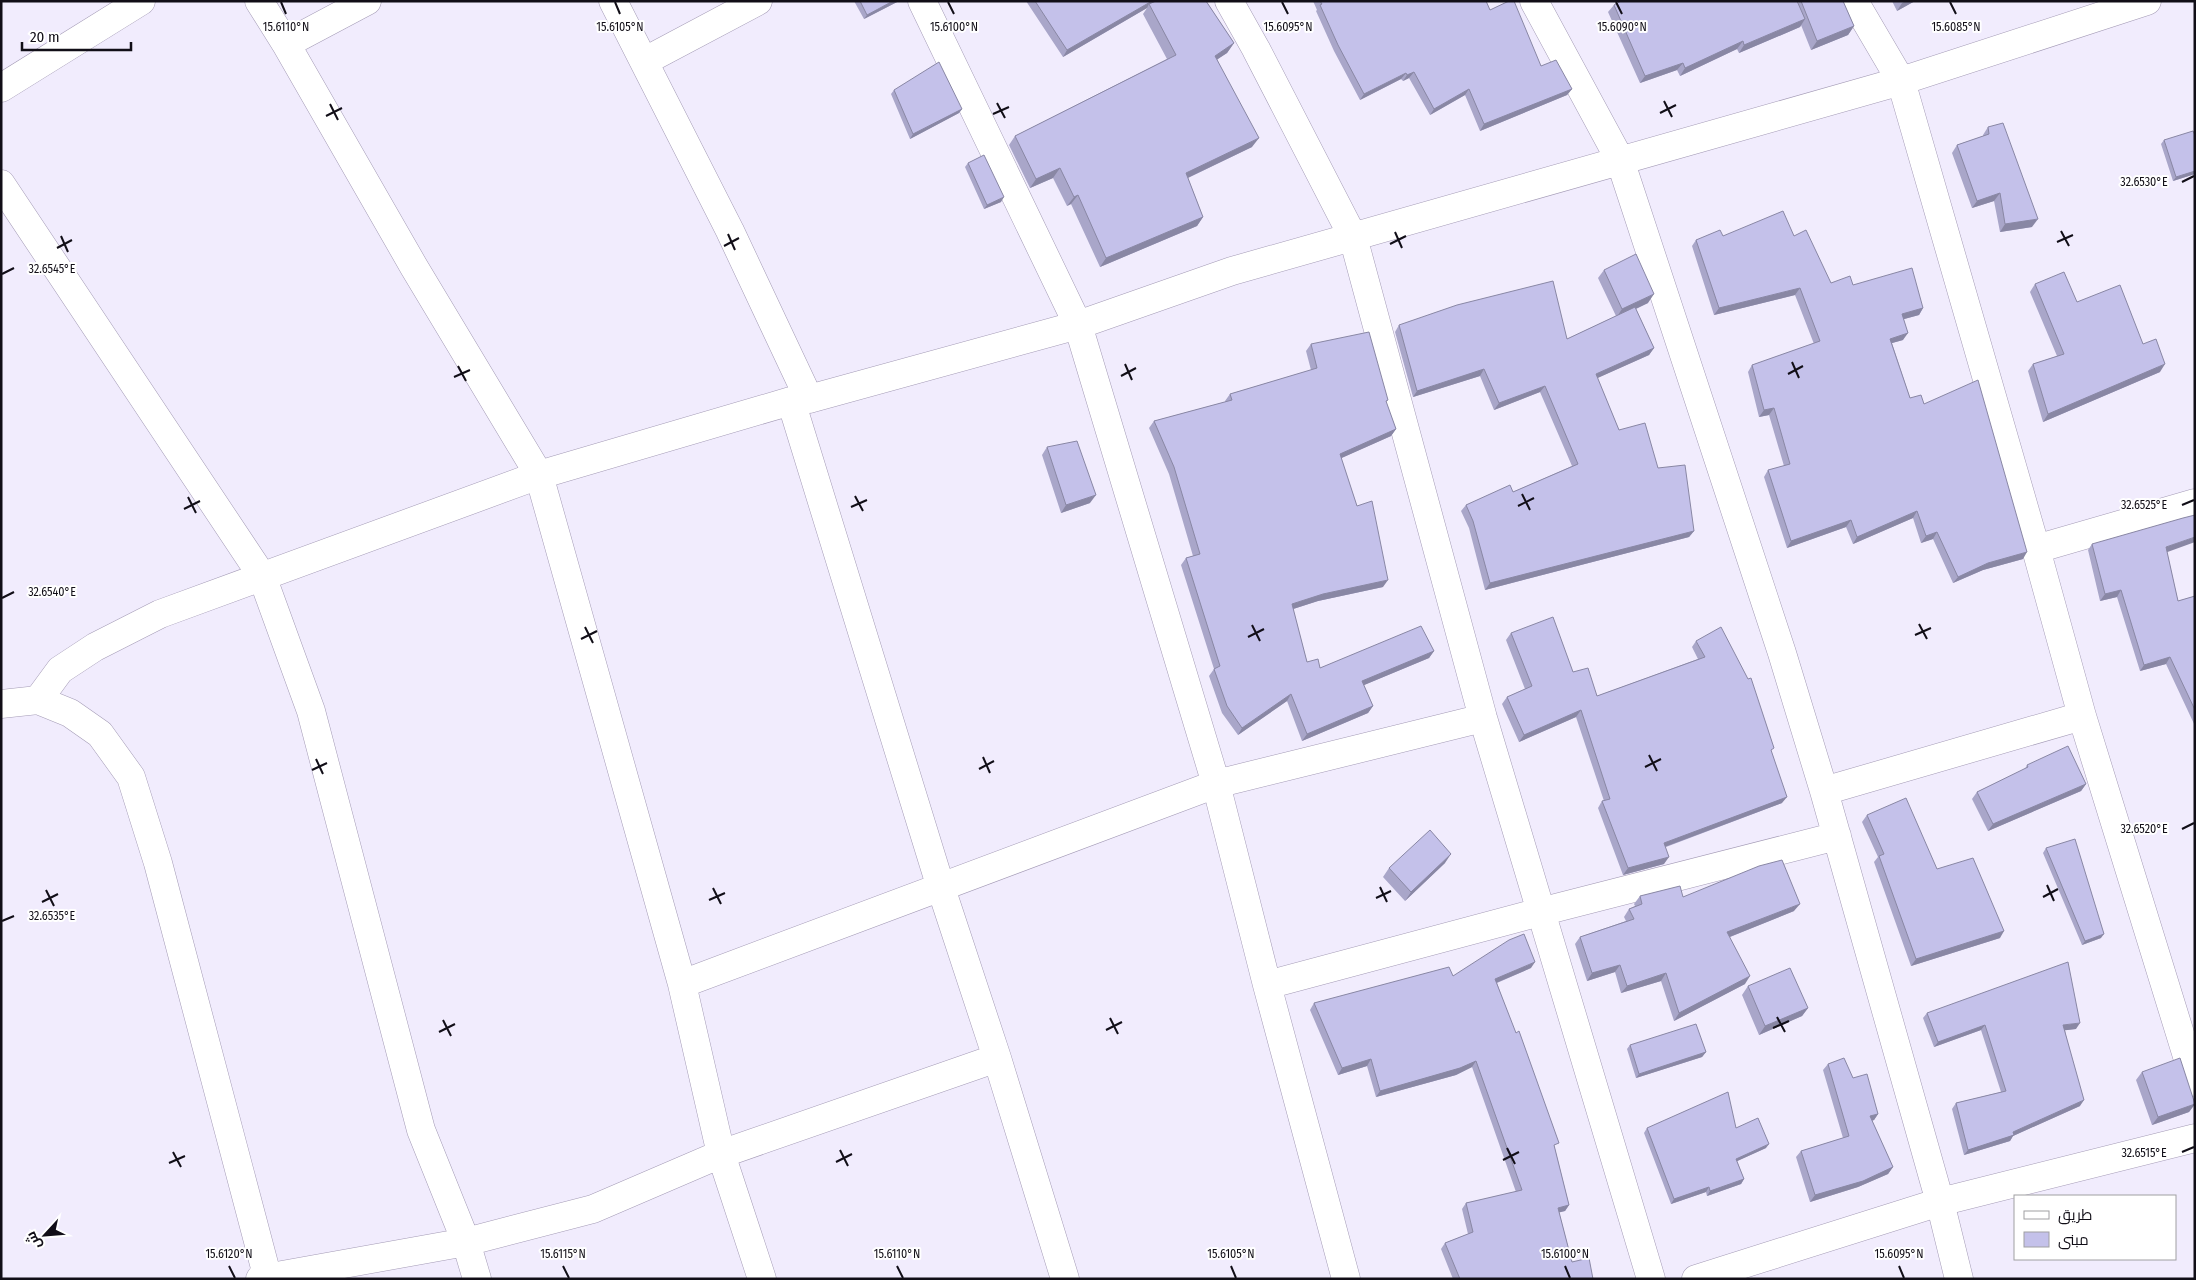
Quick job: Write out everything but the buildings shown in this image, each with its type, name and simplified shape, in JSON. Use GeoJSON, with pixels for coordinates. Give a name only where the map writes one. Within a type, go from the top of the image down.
{"type":"FeatureCollection","features":[{"type":"Feature","properties":{"kind":"street"},"geometry":{"type":"LineString","coordinates":[[1,88],[141,1]]}},
{"type":"Feature","properties":{"kind":"street"},"geometry":{"type":"LineString","coordinates":[[260,1],[414,267],[539,475],[682,984],[721,1154],[762,1279]]}},
{"type":"Feature","properties":{"kind":"street"},"geometry":{"type":"LineString","coordinates":[[286,44],[367,1]]}},
{"type":"Feature","properties":{"kind":"street"},"geometry":{"type":"LineString","coordinates":[[613,1],[730,231],[800,400],[941,888],[997,1058],[1065,1279]]}},
{"type":"Feature","properties":{"kind":"street"},"geometry":{"type":"LineString","coordinates":[[645,61],[758,1]]}},
{"type":"Feature","properties":{"kind":"street"},"geometry":{"type":"LineString","coordinates":[[922,1],[1078,325],[1216,784],[1267,985],[1346,1279]]}},
{"type":"Feature","properties":{"kind":"street"},"geometry":{"type":"LineString","coordinates":[[1229,1],[1256,49],[1352,237],[1482,718],[1651,1279]]}},
{"type":"Feature","properties":{"kind":"street"},"geometry":{"type":"LineString","coordinates":[[1534,1],[1620,160],[1782,652],[1837,836],[1940,1202],[1959,1279]]}},
{"type":"Feature","properties":{"kind":"street"},"geometry":{"type":"LineString","coordinates":[[1854,1],[1901,81],[2036,548],[2082,716],[2195,1082]]}},
{"type":"Feature","properties":{"kind":"street"},"geometry":{"type":"LineString","coordinates":[[38,700],[60,670],[95,647],[160,614],[539,475],[800,400],[1078,325],[1232,271],[1901,81],[2147,1]]}},
{"type":"Feature","properties":{"kind":"street"},"geometry":{"type":"LineString","coordinates":[[1,184],[262,576],[311,710],[421,1130],[466,1242],[477,1279]]}},
{"type":"Feature","properties":{"kind":"street"},"geometry":{"type":"LineString","coordinates":[[2036,548],[2195,503]]}},
{"type":"Feature","properties":{"kind":"street"},"geometry":{"type":"LineString","coordinates":[[1,704],[38,700],[70,714],[100,734],[131,777],[158,863],[265,1278],[466,1242],[593,1209],[721,1154],[997,1058]]}},
{"type":"Feature","properties":{"kind":"street"},"geometry":{"type":"LineString","coordinates":[[1824,791],[2082,716]]}},
{"type":"Feature","properties":{"kind":"street"},"geometry":{"type":"LineString","coordinates":[[682,984],[1216,784],[1482,718]]}},
{"type":"Feature","properties":{"kind":"street"},"geometry":{"type":"LineString","coordinates":[[1267,985],[1540,912],[1837,836]]}},
{"type":"Feature","properties":{"kind":"street"},"geometry":{"type":"LineString","coordinates":[[1696,1279],[1940,1202],[2195,1138]]}}]}
